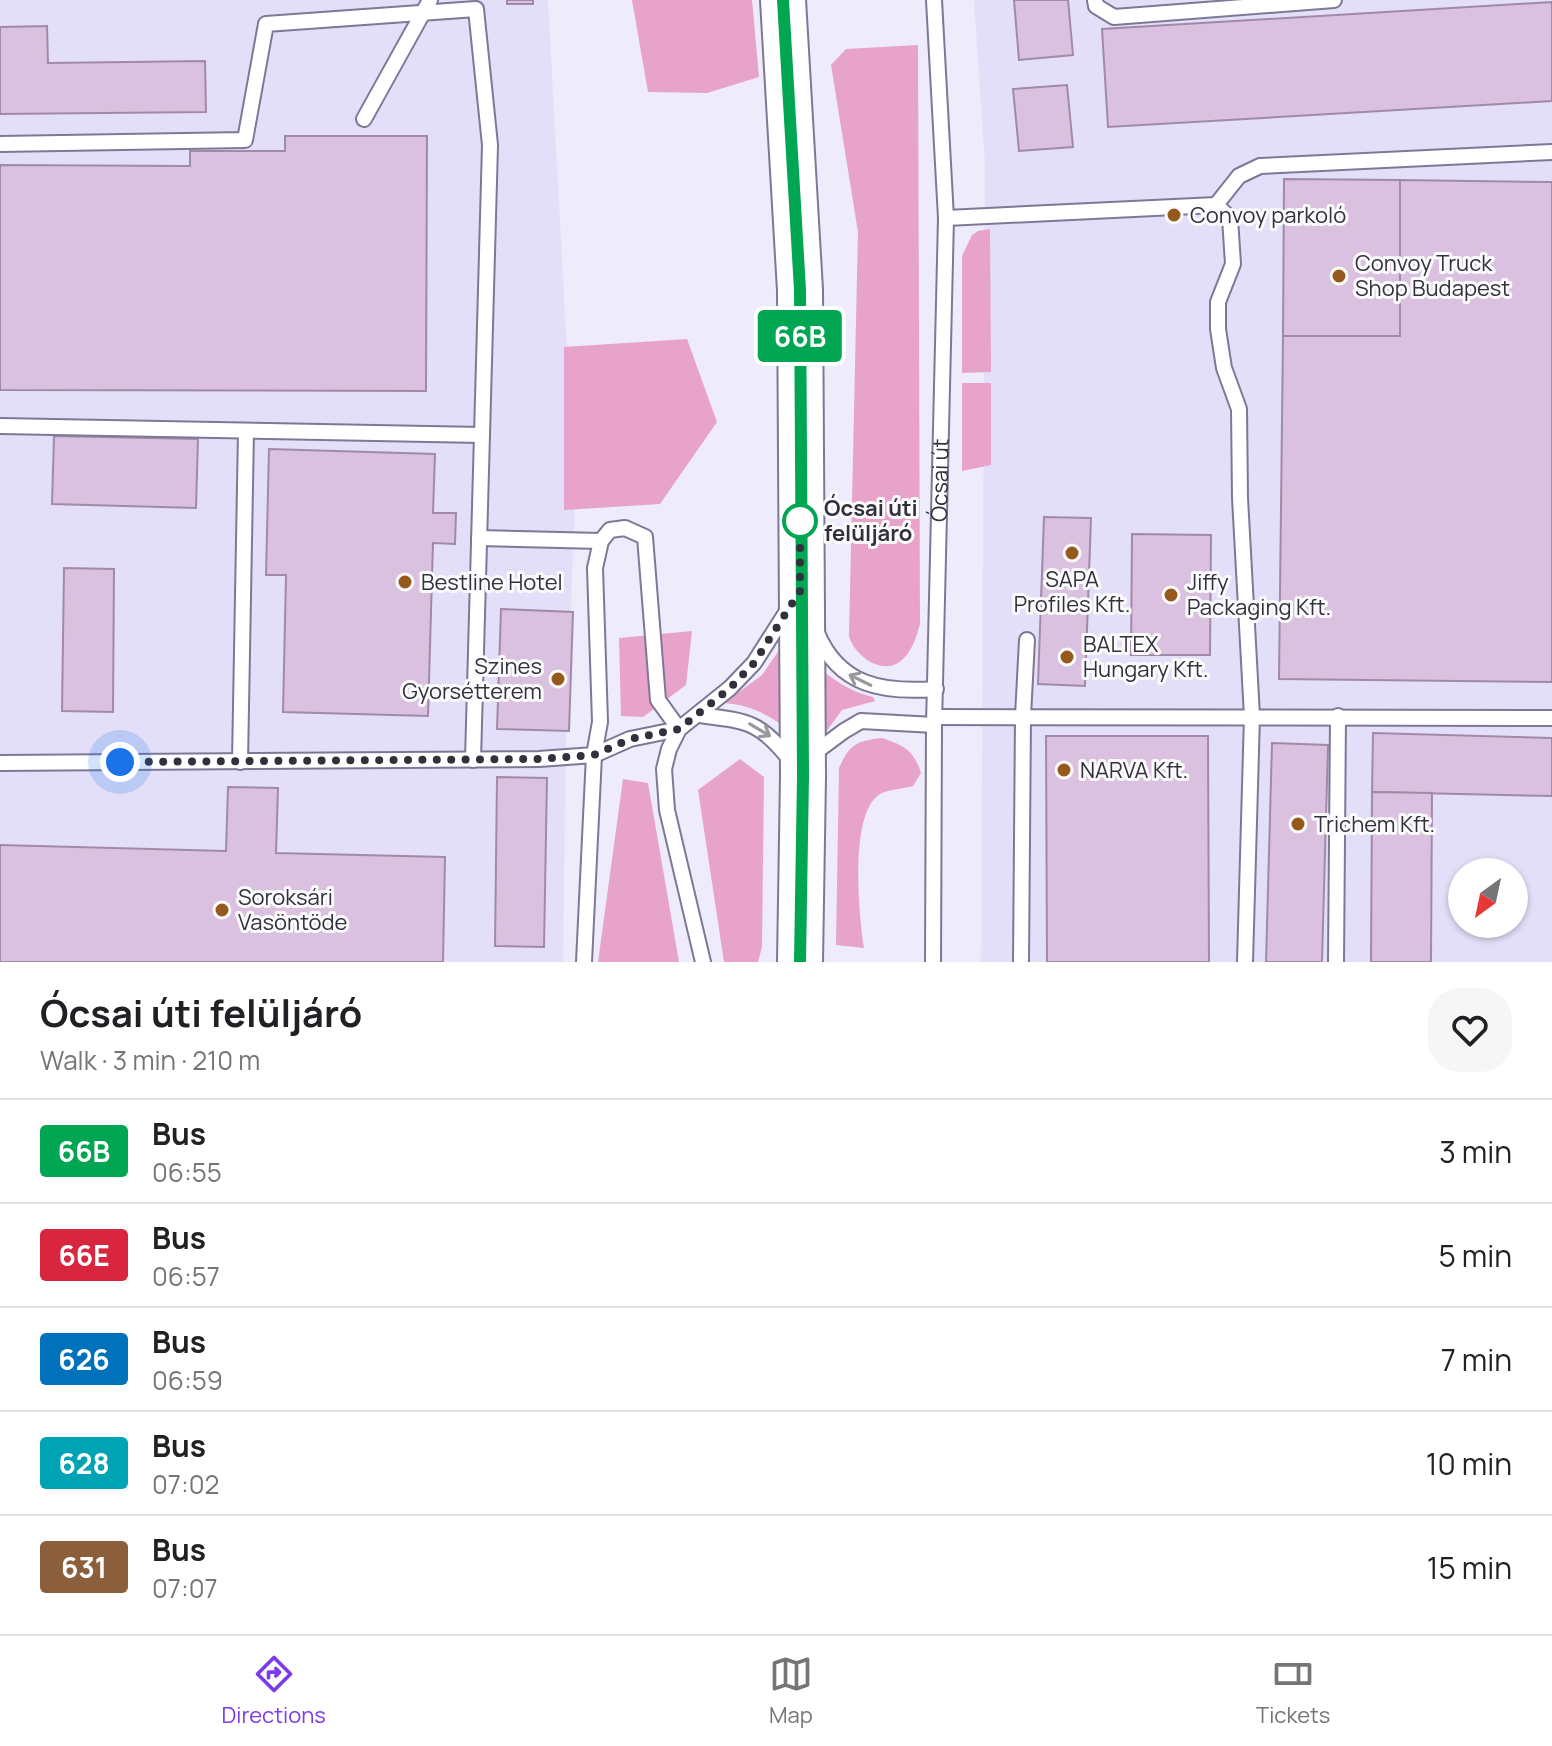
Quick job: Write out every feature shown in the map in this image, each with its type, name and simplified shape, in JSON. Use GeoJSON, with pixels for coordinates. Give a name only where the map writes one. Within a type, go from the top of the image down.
{"type":"FeatureCollection","features":[{"type":"Feature","properties":{"kind":"main road"},"geometry":{"type":"LineString","coordinates":[[783,0],[800,290],[803,776],[800,962]]}},
{"type":"Feature","properties":{"kind":"lane"},"geometry":{"type":"LineString","coordinates":[[364,119],[430,0]]}},
{"type":"Feature","properties":{"kind":"lane","name":"Ócsai út"},"geometry":{"type":"LineString","coordinates":[[933,962],[934,721],[946,218],[934,0]]}},
{"type":"Feature","properties":{"kind":"lane"},"geometry":{"type":"LineString","coordinates":[[1095,0],[1096,6],[1114,17],[1334,0]]}},
{"type":"Feature","properties":{"kind":"lane"},"geometry":{"type":"LineString","coordinates":[[0,144],[245,140],[266,24],[476,9],[490,145],[473,760]]}},
{"type":"Feature","properties":{"kind":"lane"},"geometry":{"type":"LineString","coordinates":[[1216,205],[1239,176],[1260,166],[1552,152]]}},
{"type":"Feature","properties":{"kind":"lane"},"geometry":{"type":"LineString","coordinates":[[946,218],[1216,205],[1230,218],[1233,264],[1218,302],[1218,329],[1224,368],[1239,409],[1240,498],[1252,716],[1245,962]]}},
{"type":"Feature","properties":{"kind":"lane"},"geometry":{"type":"LineString","coordinates":[[0,426],[482,435]]}},
{"type":"Feature","properties":{"kind":"lane"},"geometry":{"type":"LineString","coordinates":[[240,762],[246,431]]}},
{"type":"Feature","properties":{"kind":"lane"},"geometry":{"type":"LineString","coordinates":[[584,962],[594,755],[600,722],[595,568],[601,541],[610,530],[625,528],[645,537],[658,700],[679,729]]}},
{"type":"Feature","properties":{"kind":"lane"},"geometry":{"type":"LineString","coordinates":[[479,538],[601,541]]}},
{"type":"Feature","properties":{"kind":"lane"},"geometry":{"type":"LineString","coordinates":[[800,591],[826,653],[850,676],[872,686],[903,692],[936,689]]}},
{"type":"Feature","properties":{"kind":"lane"},"geometry":{"type":"LineString","coordinates":[[0,763],[473,760],[594,755],[630,739],[679,729],[699,715],[754,663],[800,591]]}},
{"type":"Feature","properties":{"kind":"lane"},"geometry":{"type":"LineString","coordinates":[[1021,962],[1023,716],[1027,640]]}},
{"type":"Feature","properties":{"kind":"lane"},"geometry":{"type":"LineString","coordinates":[[699,715],[742,721],[760,728],[775,740],[803,776],[817,751],[861,721],[1023,716],[1552,718]]}},
{"type":"Feature","properties":{"kind":"lane"},"geometry":{"type":"LineString","coordinates":[[1336,962],[1338,716]]}},
{"type":"Feature","properties":{"kind":"lane"},"geometry":{"type":"LineString","coordinates":[[679,729],[664,769],[667,810],[703,962]]}},
{"type":"Feature","properties":{"kind":"shaded area"},"geometry":{"type":"Polygon","coordinates":[[[0,0],[548,0],[575,500],[566,737],[563,962],[0,962],[0,0]]]}},
{"type":"Feature","properties":{"kind":"shaded area"},"geometry":{"type":"Polygon","coordinates":[[[632,0],[752,0],[759,77],[707,93],[648,92],[632,0]]]}},
{"type":"Feature","properties":{"kind":"shaded area"},"geometry":{"type":"Polygon","coordinates":[[[974,0],[1552,0],[1552,962],[981,962],[985,164],[974,0]]]}},
{"type":"Feature","properties":{"kind":"shaded area"},"geometry":{"type":"Polygon","coordinates":[[[918,45],[920,624],[906,656],[898,663],[883,666],[861,655],[849,636],[858,232],[831,65],[846,49],[918,45]]]}},
{"type":"Feature","properties":{"kind":"shaded area"},"geometry":{"type":"Polygon","coordinates":[[[990,229],[991,372],[962,373],[962,256],[972,235],[990,229]]]}},
{"type":"Feature","properties":{"kind":"shaded area"},"geometry":{"type":"Polygon","coordinates":[[[687,339],[717,422],[660,504],[564,510],[564,347],[687,339]]]}},
{"type":"Feature","properties":{"kind":"shaded area"},"geometry":{"type":"Polygon","coordinates":[[[962,383],[991,383],[991,465],[962,471],[962,383]]]}},
{"type":"Feature","properties":{"kind":"shaded area"},"geometry":{"type":"Polygon","coordinates":[[[692,631],[686,685],[643,717],[621,716],[619,638],[692,631]]]}},
{"type":"Feature","properties":{"kind":"shaded area"},"geometry":{"type":"Polygon","coordinates":[[[782,646],[786,728],[757,711],[724,703],[762,675],[782,646]]]}},
{"type":"Feature","properties":{"kind":"shaded area"},"geometry":{"type":"Polygon","coordinates":[[[823,671],[846,687],[873,697],[875,701],[842,710],[823,736],[823,671]]]}},
{"type":"Feature","properties":{"kind":"shaded area"},"geometry":{"type":"Polygon","coordinates":[[[882,738],[907,750],[921,773],[913,786],[882,793],[871,803],[864,820],[858,865],[864,948],[836,945],[839,768],[855,745],[882,738]]]}},
{"type":"Feature","properties":{"kind":"shaded area"},"geometry":{"type":"Polygon","coordinates":[[[740,759],[764,777],[762,947],[758,962],[724,962],[698,790],[740,759]]]}},
{"type":"Feature","properties":{"kind":"shaded area"},"geometry":{"type":"Polygon","coordinates":[[[623,779],[648,783],[679,962],[598,962],[623,779]]]}},
{"type":"Feature","properties":{"kind":"building"},"geometry":{"type":"Polygon","coordinates":[[[507,0],[533,0],[533,4],[507,4],[507,0]]]}},
{"type":"Feature","properties":{"kind":"building"},"geometry":{"type":"Polygon","coordinates":[[[1014,0],[1068,0],[1073,55],[1019,60],[1014,0]]]}},
{"type":"Feature","properties":{"kind":"building"},"geometry":{"type":"Polygon","coordinates":[[[1552,2],[1552,101],[1108,127],[1102,29],[1552,2]]]}},
{"type":"Feature","properties":{"kind":"building"},"geometry":{"type":"Polygon","coordinates":[[[47,26],[48,63],[205,61],[206,112],[0,114],[0,27],[47,26]]]}},
{"type":"Feature","properties":{"kind":"building"},"geometry":{"type":"Polygon","coordinates":[[[1067,85],[1073,147],[1019,151],[1013,89],[1067,85]]]}},
{"type":"Feature","properties":{"kind":"building"},"geometry":{"type":"Polygon","coordinates":[[[285,136],[427,136],[426,391],[0,390],[0,165],[190,166],[190,151],[285,151],[285,136]]]}},
{"type":"Feature","properties":{"kind":"building"},"geometry":{"type":"Polygon","coordinates":[[[1284,179],[1400,180],[1400,336],[1283,336],[1284,179]]]}},
{"type":"Feature","properties":{"kind":"building"},"geometry":{"type":"Polygon","coordinates":[[[1400,180],[1552,182],[1552,682],[1279,679],[1283,336],[1400,336],[1400,180]]]}},
{"type":"Feature","properties":{"kind":"building"},"geometry":{"type":"Polygon","coordinates":[[[54,436],[198,439],[196,508],[52,504],[54,436]]]}},
{"type":"Feature","properties":{"kind":"building"},"geometry":{"type":"Polygon","coordinates":[[[269,449],[435,454],[433,513],[456,513],[455,544],[433,543],[428,716],[283,712],[286,575],[266,575],[269,449]]]}},
{"type":"Feature","properties":{"kind":"building"},"geometry":{"type":"Polygon","coordinates":[[[1044,517],[1091,518],[1085,686],[1038,684],[1044,517]]]}},
{"type":"Feature","properties":{"kind":"building","name":"Jiffy Packaging Kft."},"geometry":{"type":"Polygon","coordinates":[[[1132,534],[1211,535],[1210,655],[1131,655],[1132,534]]]}},
{"type":"Feature","properties":{"kind":"building"},"geometry":{"type":"Polygon","coordinates":[[[64,568],[114,569],[113,712],[62,711],[64,568]]]}},
{"type":"Feature","properties":{"kind":"building"},"geometry":{"type":"Polygon","coordinates":[[[501,609],[573,612],[569,731],[497,729],[501,609]]]}},
{"type":"Feature","properties":{"kind":"building"},"geometry":{"type":"Polygon","coordinates":[[[1373,733],[1552,738],[1552,796],[1372,792],[1373,733]]]}},
{"type":"Feature","properties":{"kind":"building"},"geometry":{"type":"Polygon","coordinates":[[[1046,736],[1208,736],[1209,962],[1047,962],[1046,736]]]}},
{"type":"Feature","properties":{"kind":"building"},"geometry":{"type":"Polygon","coordinates":[[[1272,743],[1328,745],[1322,962],[1266,962],[1272,743]]]}},
{"type":"Feature","properties":{"kind":"building"},"geometry":{"type":"Polygon","coordinates":[[[497,777],[547,778],[544,947],[495,946],[497,777]]]}},
{"type":"Feature","properties":{"kind":"building","name":"Soroksári Vasöntöde"},"geometry":{"type":"Polygon","coordinates":[[[228,787],[278,788],[276,853],[445,857],[443,962],[0,962],[0,845],[226,851],[228,787]]]}},
{"type":"Feature","properties":{"kind":"building"},"geometry":{"type":"Polygon","coordinates":[[[1372,792],[1432,793],[1431,962],[1371,962],[1372,792]]]}},
{"type":"Feature","properties":{"kind":"bus line","name":"66B"},"geometry":{"type":"LineString","coordinates":[[783,0],[800,290],[803,776],[800,962]]}},
{"type":"Feature","properties":{"kind":"place","name":"Convoy parkoló"},"geometry":{"type":"Point","coordinates":[1174,215]}},
{"type":"Feature","properties":{"kind":"place","name":"Convoy Truck Shop Budapest"},"geometry":{"type":"Point","coordinates":[1339,276]}},
{"type":"Feature","properties":{"kind":"place","name":"Ócsai úti felüljáró"},"geometry":{"type":"Point","coordinates":[800,521]}},
{"type":"Feature","properties":{"kind":"place","name":"SAPA Profiles Kft."},"geometry":{"type":"Point","coordinates":[1072,553]}},
{"type":"Feature","properties":{"kind":"place","name":"Bestline Hotel"},"geometry":{"type":"Point","coordinates":[405,582]}},
{"type":"Feature","properties":{"kind":"place","name":"Jiffy Packaging Kft."},"geometry":{"type":"Point","coordinates":[1171,595]}},
{"type":"Feature","properties":{"kind":"place","name":"BALTEX Hungary Kft."},"geometry":{"type":"Point","coordinates":[1067,657]}},
{"type":"Feature","properties":{"kind":"place","name":"Szines Gyorsétterem"},"geometry":{"type":"Point","coordinates":[558,679]}},
{"type":"Feature","properties":{"kind":"place","name":"NARVA Kft."},"geometry":{"type":"Point","coordinates":[1064,770]}},
{"type":"Feature","properties":{"kind":"place","name":"Trichem Kft."},"geometry":{"type":"Point","coordinates":[1298,824]}},
{"type":"Feature","properties":{"kind":"place","name":"Soroksári Vasöntöde"},"geometry":{"type":"Point","coordinates":[222,910]}},
{"type":"Feature","properties":{"kind":"route"},"geometry":{"type":"LineString","coordinates":[[120,762],[539,759],[594,755],[630,739],[679,729],[730,688],[754,663],[800,591],[800,567],[800,542],[800,518],[800,521]]}}]}
